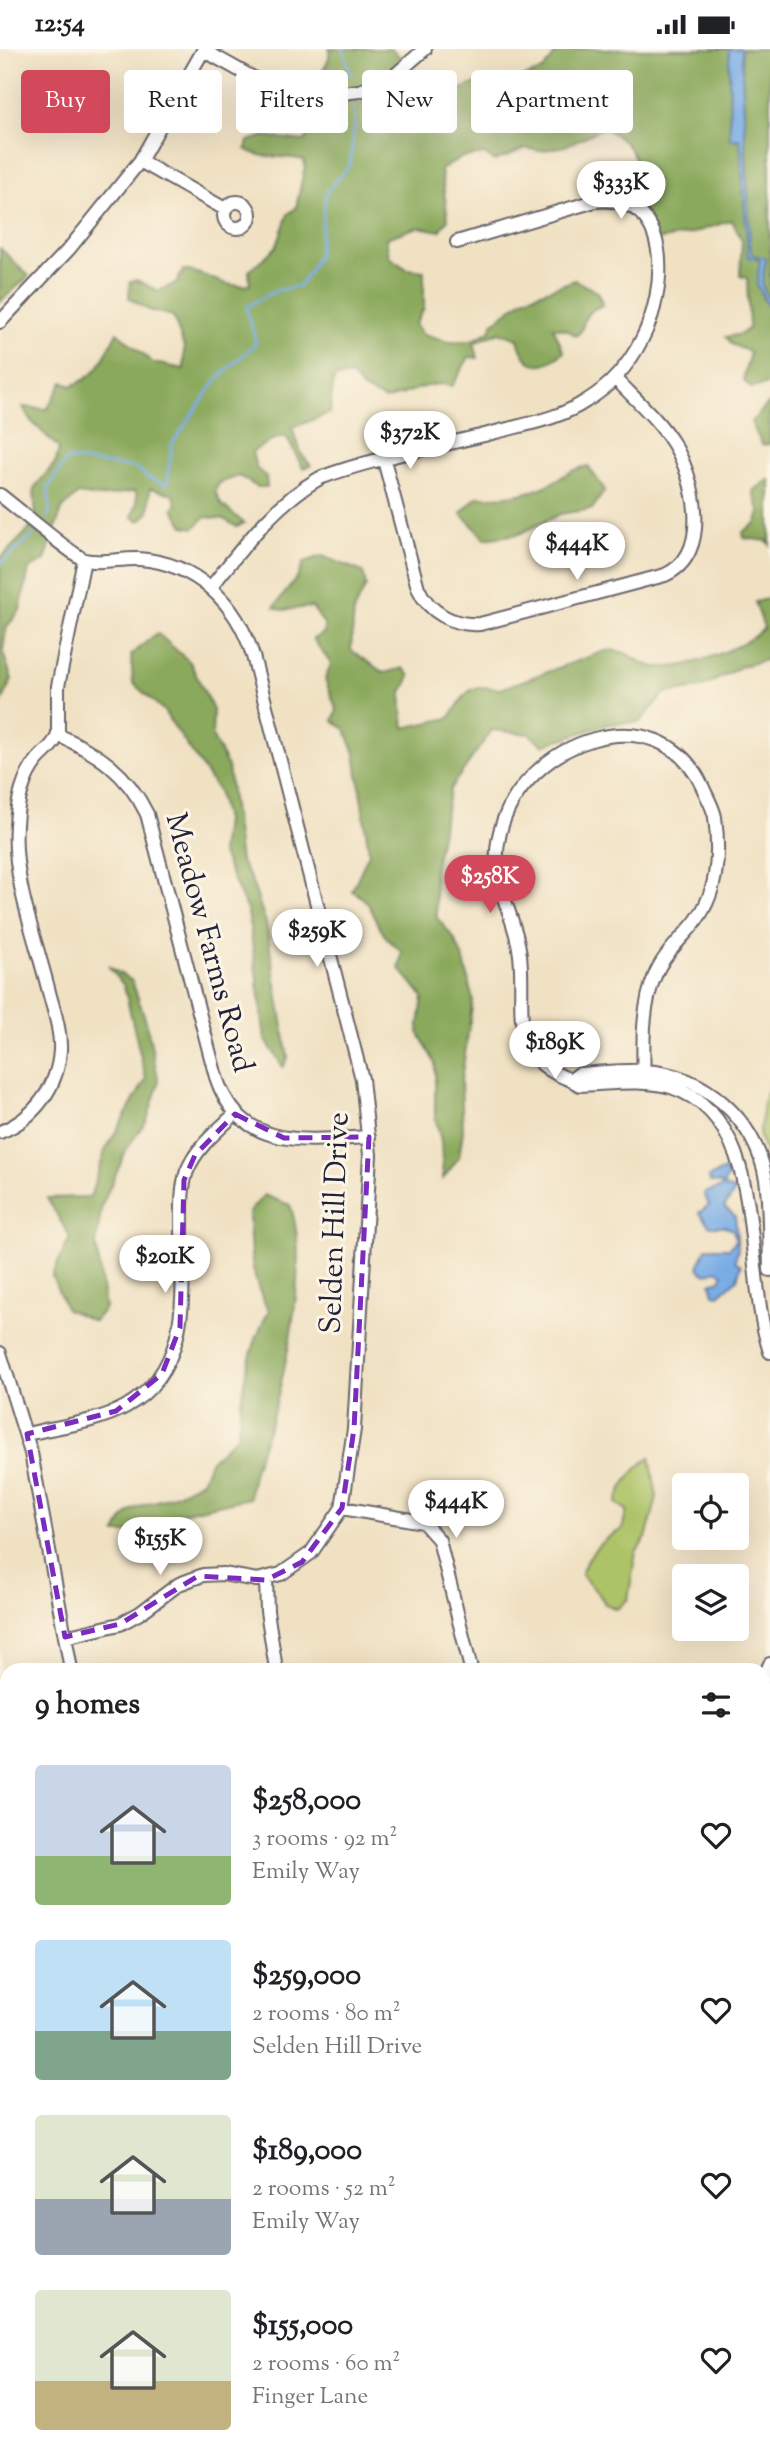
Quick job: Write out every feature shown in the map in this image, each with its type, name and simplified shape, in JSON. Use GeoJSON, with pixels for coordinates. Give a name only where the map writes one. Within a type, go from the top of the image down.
{"type":"FeatureCollection","features":[{"type":"Feature","properties":{"kind":"street"},"geometry":{"type":"LineString","coordinates":[[0,322],[69,249],[140,161],[204,50],[268,86],[326,95],[359,91],[387,82],[425,49]]}},
{"type":"Feature","properties":{"kind":"street"},"geometry":{"type":"LineString","coordinates":[[140,161],[225,209]]}},
{"type":"Feature","properties":{"kind":"street"},"geometry":{"type":"LineString","coordinates":[[211,587],[262,524],[296,493],[320,478],[559,415],[583,403],[615,378],[630,361],[647,328],[659,283],[658,244],[650,225],[640,214],[618,202],[595,201],[457,241]]}},
{"type":"Feature","properties":{"kind":"street"},"geometry":{"type":"LineString","coordinates":[[384,460],[420,593],[431,607],[451,620],[480,624],[665,575],[682,563],[692,544],[694,513],[689,482],[682,459],[670,438],[615,378]]}},
{"type":"Feature","properties":{"kind":"street"},"geometry":{"type":"LineString","coordinates":[[0,495],[84,560],[58,686],[58,735],[51,749],[37,761],[25,784],[18,804],[16,833],[18,867],[57,1021],[60,1052],[54,1077],[38,1106],[23,1120],[0,1132]]}},
{"type":"Feature","properties":{"kind":"street","name":"Selden Hill Drive"},"geometry":{"type":"LineString","coordinates":[[84,560],[156,561],[175,567],[211,587],[243,626],[362,1079],[369,1137],[354,1429],[342,1508],[307,1557],[289,1570],[266,1580]]}},
{"type":"Feature","properties":{"kind":"street","name":"Meadow Farms Road"},"geometry":{"type":"LineString","coordinates":[[58,735],[111,764],[130,785],[147,814],[215,1077],[235,1114],[254,1128],[284,1138],[369,1137]]}},
{"type":"Feature","properties":{"kind":"street"},"geometry":{"type":"LineString","coordinates":[[644,1077],[644,1031],[656,974],[675,944],[706,907],[719,862],[714,814],[694,768],[663,744],[629,735],[598,737],[568,747],[533,773],[514,800],[500,831],[496,867],[520,954],[519,999],[526,1045],[542,1063],[580,1085],[675,1076],[705,1089],[728,1106],[756,1145],[767,1183],[770,1270]]}},
{"type":"Feature","properties":{"kind":"street"},"geometry":{"type":"LineString","coordinates":[[644,1077],[706,1102],[727,1122],[748,1156],[756,1191],[759,1294],[770,1352]]}},
{"type":"Feature","properties":{"kind":"street"},"geometry":{"type":"LineString","coordinates":[[26,1434],[116,1411],[139,1398],[162,1374],[173,1353],[180,1327],[184,1180],[195,1155],[235,1114]]}},
{"type":"Feature","properties":{"kind":"street"},"geometry":{"type":"LineString","coordinates":[[0,1353],[26,1434],[70,1663]]}},
{"type":"Feature","properties":{"kind":"street"},"geometry":{"type":"LineString","coordinates":[[0,1404],[14,1399]]}},
{"type":"Feature","properties":{"kind":"street"},"geometry":{"type":"LineString","coordinates":[[342,1508],[423,1522],[439,1540],[470,1663]]}},
{"type":"Feature","properties":{"kind":"street"},"geometry":{"type":"LineString","coordinates":[[65,1637],[120,1624],[179,1584],[202,1575],[266,1580],[267,1611],[275,1663]]}},
{"type":"Feature","properties":{"kind":"highlighted area"},"geometry":{"type":"Polygon","coordinates":[[[235,1114],[284,1138],[369,1137],[354,1429],[342,1508],[302,1562],[266,1580],[198,1576],[120,1624],[65,1637],[27,1434],[116,1411],[162,1374],[180,1327],[184,1180],[195,1155],[235,1114]]]}},
{"type":"Feature","properties":{"kind":"green space"},"geometry":{"type":"Polygon","coordinates":[[[329,49],[391,49],[409,65],[403,70],[362,70],[362,133],[457,133],[457,91],[471,85],[471,133],[592,133],[565,146],[540,151],[526,148],[495,161],[484,154],[462,157],[441,170],[448,219],[440,231],[418,227],[386,238],[389,257],[407,269],[424,271],[424,308],[415,324],[423,335],[449,342],[471,341],[490,331],[493,323],[525,298],[575,280],[597,292],[603,305],[588,314],[582,330],[576,336],[568,330],[553,327],[564,352],[542,364],[535,364],[525,356],[518,339],[499,332],[474,343],[478,358],[469,357],[452,386],[428,386],[385,400],[363,389],[351,375],[334,378],[330,413],[292,428],[302,455],[311,466],[303,468],[286,436],[272,440],[252,452],[256,468],[266,477],[267,487],[257,487],[239,476],[219,483],[215,491],[221,504],[244,523],[237,527],[224,519],[205,517],[194,528],[184,526],[173,508],[177,505],[173,494],[150,488],[149,512],[140,521],[132,517],[137,503],[136,491],[100,497],[78,494],[62,509],[45,560],[29,569],[20,610],[7,627],[3,652],[12,680],[0,706],[0,559],[36,522],[34,488],[56,462],[59,448],[31,421],[23,407],[47,409],[63,382],[71,386],[89,377],[100,365],[117,332],[153,363],[184,369],[184,347],[173,316],[149,310],[129,298],[130,282],[137,280],[158,291],[177,283],[183,270],[231,285],[250,285],[249,271],[276,247],[288,214],[296,208],[305,166],[304,160],[253,153],[246,149],[248,141],[265,136],[304,141],[310,133],[348,133],[348,70],[323,70],[329,49]]]}},
{"type":"Feature","properties":{"kind":"green space"},"geometry":{"type":"Polygon","coordinates":[[[559,49],[729,49],[730,140],[740,139],[748,256],[761,260],[762,297],[770,310],[770,384],[751,388],[743,380],[750,352],[733,345],[726,337],[741,334],[749,328],[747,278],[740,276],[742,241],[732,220],[690,234],[657,240],[630,207],[637,182],[636,160],[624,142],[612,133],[633,133],[633,70],[543,70],[559,49]]]}},
{"type":"Feature","properties":{"kind":"green space"},"geometry":{"type":"Polygon","coordinates":[[[741,49],[770,49],[770,302],[762,285],[766,258],[751,255],[741,49]]]}},
{"type":"Feature","properties":{"kind":"green space"},"geometry":{"type":"Polygon","coordinates":[[[0,248],[29,276],[0,302],[0,248]]]}},
{"type":"Feature","properties":{"kind":"green space"},"geometry":{"type":"Polygon","coordinates":[[[770,402],[770,444],[762,445],[751,422],[770,402]]]}},
{"type":"Feature","properties":{"kind":"green space"},"geometry":{"type":"Polygon","coordinates":[[[588,466],[605,490],[592,509],[560,514],[519,534],[485,539],[461,513],[477,497],[531,492],[588,466]]]}},
{"type":"Feature","properties":{"kind":"green space"},"geometry":{"type":"Polygon","coordinates":[[[770,479],[770,545],[767,541],[744,538],[743,532],[756,523],[760,513],[753,491],[770,479]]]}},
{"type":"Feature","properties":{"kind":"green space"},"geometry":{"type":"Polygon","coordinates":[[[322,556],[363,572],[366,586],[354,610],[351,650],[384,673],[403,668],[410,676],[401,695],[404,728],[449,718],[464,696],[474,689],[500,689],[605,651],[620,651],[645,664],[664,667],[711,657],[742,643],[764,628],[755,602],[770,598],[770,659],[742,666],[701,688],[665,693],[640,722],[608,724],[543,745],[529,734],[492,730],[450,789],[434,871],[437,918],[454,938],[464,960],[473,1000],[461,1081],[463,1131],[459,1157],[443,1179],[441,1141],[435,1117],[435,1063],[418,1032],[423,997],[399,968],[402,952],[384,934],[364,899],[352,891],[369,853],[355,753],[345,729],[333,721],[337,711],[325,679],[331,664],[313,639],[324,633],[324,624],[312,607],[282,610],[274,607],[298,576],[304,562],[322,556]]]}},
{"type":"Feature","properties":{"kind":"green space"},"geometry":{"type":"Polygon","coordinates":[[[157,633],[190,662],[213,710],[212,736],[228,767],[240,861],[251,879],[266,923],[288,1058],[283,1067],[265,1039],[248,912],[221,852],[225,820],[218,791],[163,710],[133,683],[131,655],[157,633]]]}},
{"type":"Feature","properties":{"kind":"green space"},"geometry":{"type":"Polygon","coordinates":[[[108,966],[132,981],[146,1021],[159,1082],[147,1120],[127,1148],[102,1205],[96,1244],[105,1308],[94,1321],[66,1309],[52,1276],[70,1237],[47,1198],[90,1197],[105,1151],[146,1079],[124,986],[108,966]]]}},
{"type":"Feature","properties":{"kind":"green space"},"geometry":{"type":"Polygon","coordinates":[[[770,1087],[770,1163],[759,1136],[765,1096],[770,1087]]]}},
{"type":"Feature","properties":{"kind":"green space"},"geometry":{"type":"Polygon","coordinates":[[[264,1195],[290,1205],[296,1227],[297,1282],[284,1372],[255,1468],[250,1498],[172,1515],[139,1533],[116,1533],[125,1517],[137,1508],[202,1481],[210,1461],[238,1435],[246,1371],[269,1311],[258,1287],[250,1239],[249,1212],[264,1195]]]}},
{"type":"Feature","properties":{"kind":"green space"},"geometry":{"type":"Polygon","coordinates":[[[650,1457],[657,1498],[646,1538],[636,1552],[628,1599],[617,1609],[605,1604],[581,1573],[597,1547],[622,1530],[627,1510],[616,1503],[629,1477],[650,1457]]]}},
{"type":"Feature","properties":{"kind":"water"},"geometry":{"type":"Polygon","coordinates":[[[729,49],[741,49],[750,245],[752,255],[766,258],[762,285],[770,302],[770,310],[757,285],[760,260],[748,257],[740,139],[730,140],[729,49]]]}},
{"type":"Feature","properties":{"kind":"water"},"geometry":{"type":"Polygon","coordinates":[[[725,1170],[729,1176],[724,1183],[725,1188],[736,1190],[724,1207],[735,1216],[738,1249],[735,1261],[741,1265],[737,1279],[719,1295],[714,1294],[711,1283],[720,1280],[723,1274],[716,1270],[707,1274],[701,1272],[698,1267],[706,1248],[730,1248],[736,1240],[733,1230],[725,1226],[710,1226],[699,1213],[709,1205],[704,1193],[722,1187],[721,1183],[710,1182],[709,1177],[725,1170]]]}},
{"type":"Feature","properties":{"kind":"waterway"},"geometry":{"type":"LineString","coordinates":[[343,49],[351,75]]}},
{"type":"Feature","properties":{"kind":"waterway"},"geometry":{"type":"LineString","coordinates":[[47,517],[50,510],[48,488],[67,459],[137,468],[147,477],[167,485],[172,444],[217,379],[256,343],[246,307],[275,291],[299,286],[318,255],[326,192],[350,165],[355,122],[353,106]]}},
{"type":"Feature","properties":{"kind":"waterway"},"geometry":{"type":"LineString","coordinates":[[0,564],[33,535]]}}]}
